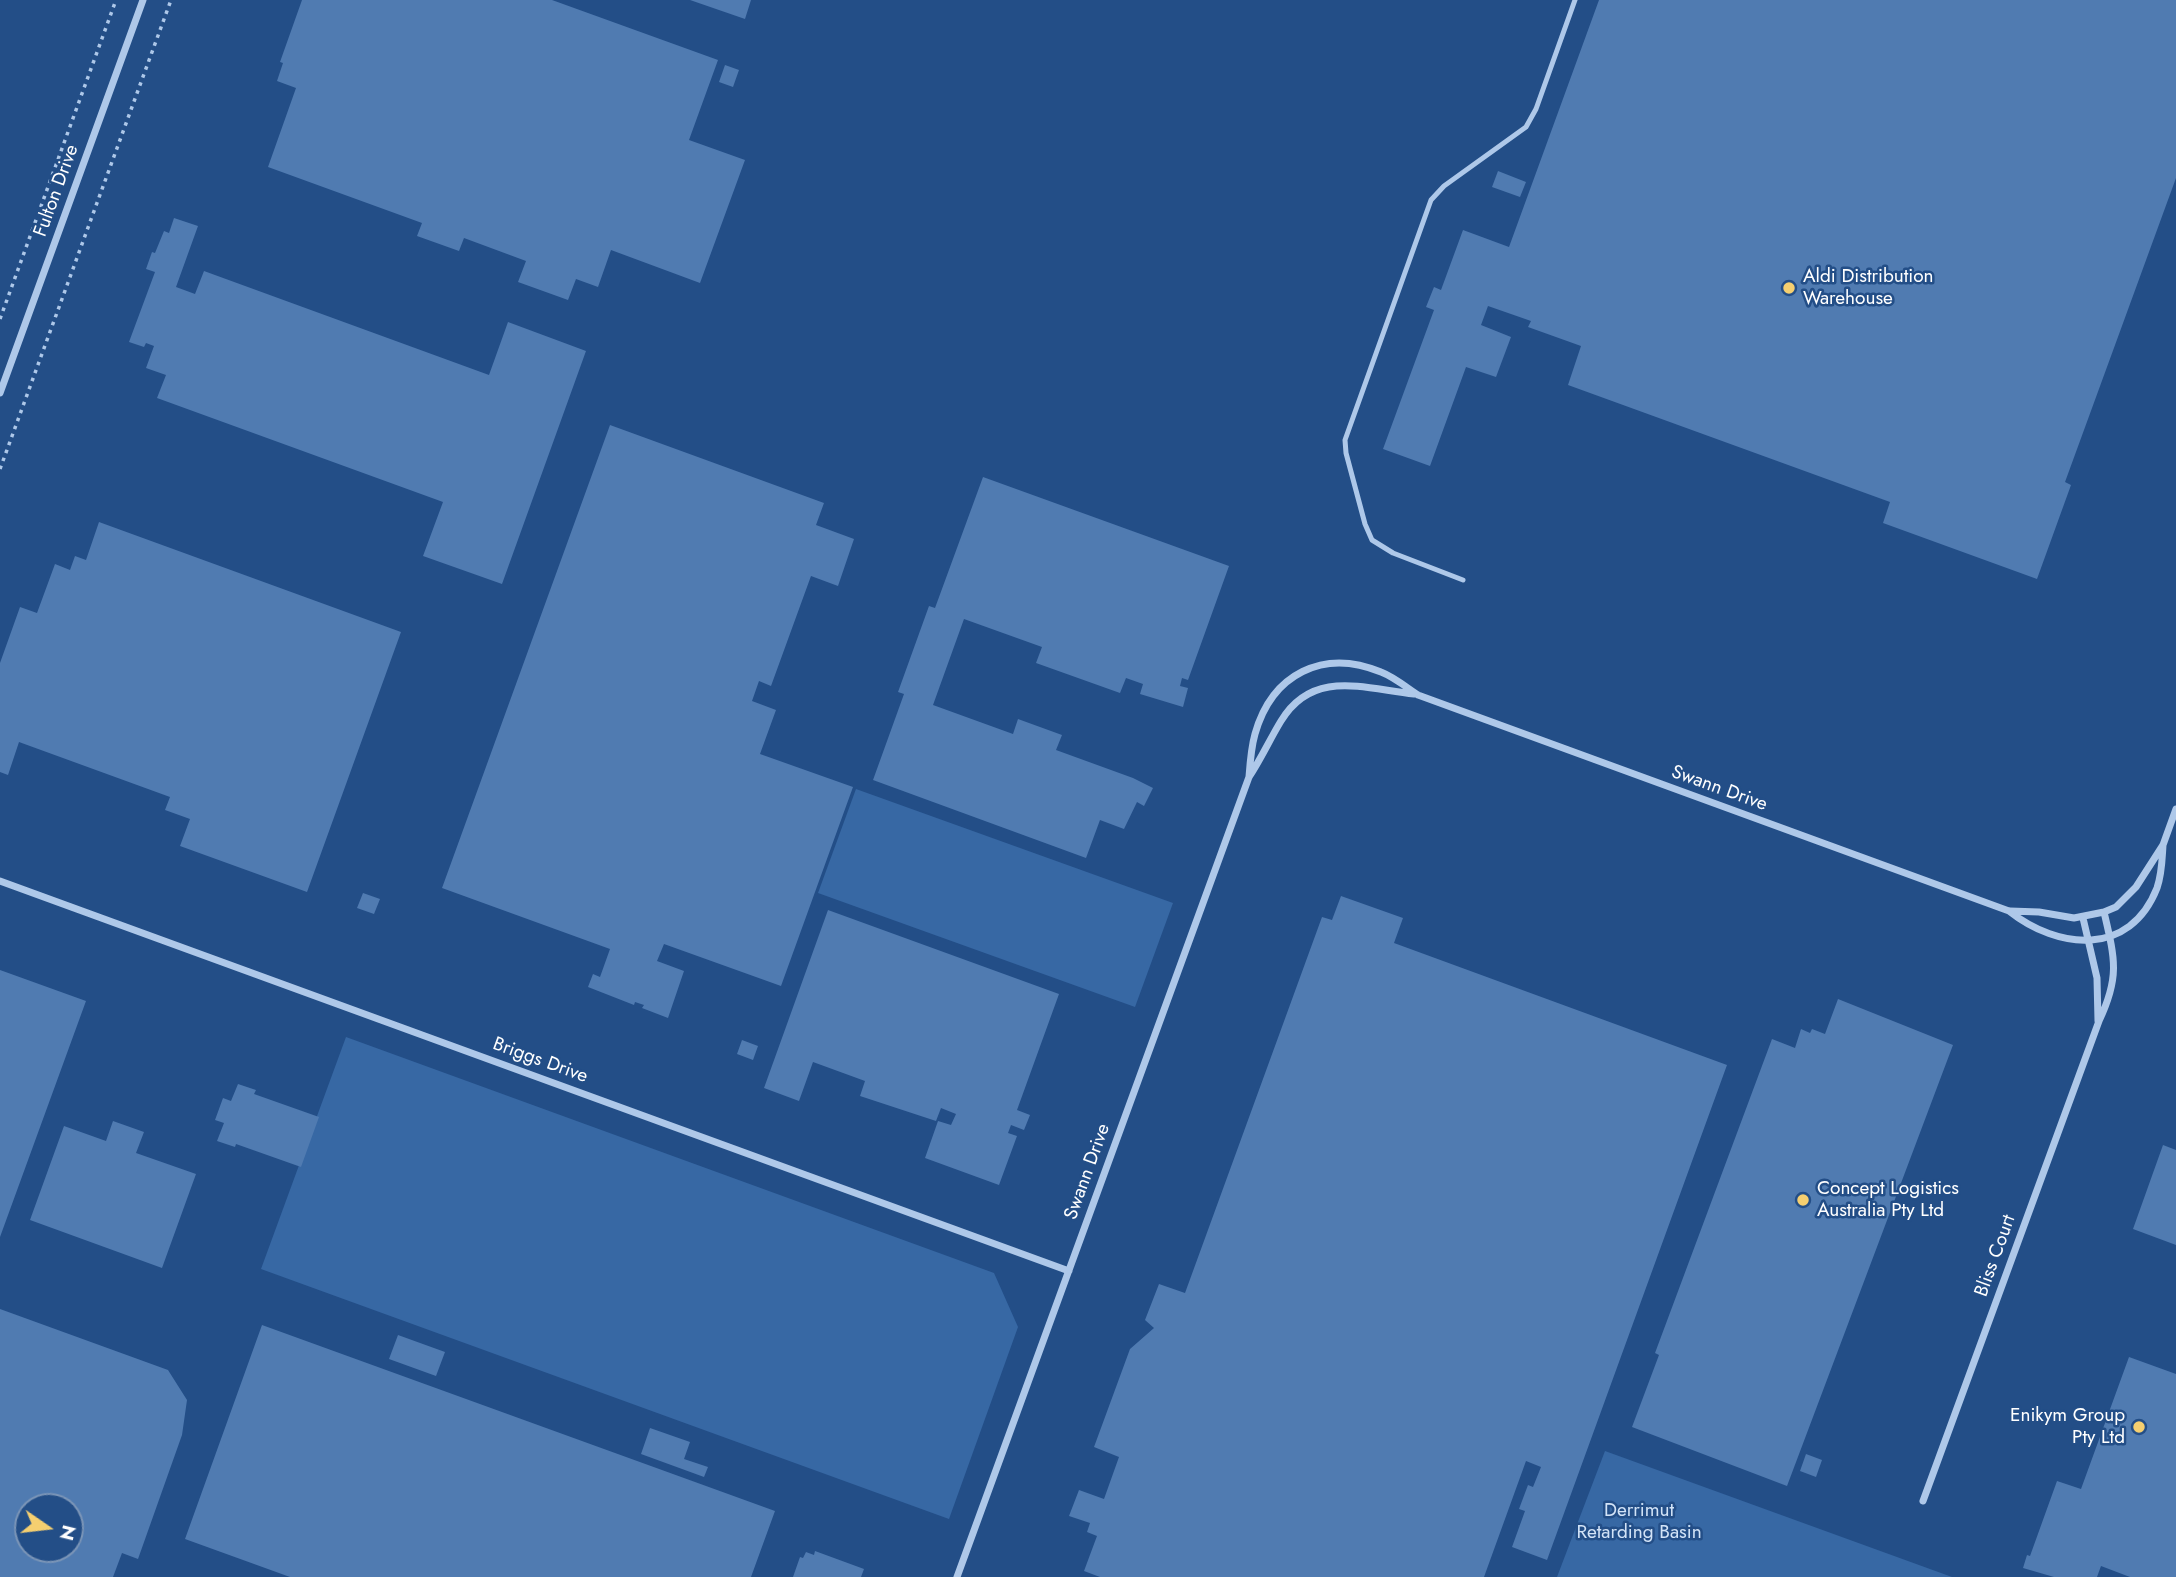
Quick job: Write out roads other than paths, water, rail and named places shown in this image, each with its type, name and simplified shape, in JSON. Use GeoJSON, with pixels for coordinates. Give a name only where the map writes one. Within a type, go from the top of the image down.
{"type":"FeatureCollection","features":[{"type":"Feature","properties":{"kind":"street","name":"Fulton Drive"},"geometry":{"type":"LineString","coordinates":[[0,393],[143,0]]}},
{"type":"Feature","properties":{"kind":"street","name":"Swann Drive"},"geometry":{"type":"LineString","coordinates":[[1249,777],[1254,735],[1264,710],[1287,681],[1305,669],[1327,663],[1356,664],[1385,673],[1418,695]]}},
{"type":"Feature","properties":{"kind":"street","name":"Swann Drive"},"geometry":{"type":"LineString","coordinates":[[957,1577],[1249,777],[1286,714],[1311,693],[1343,684],[1418,695],[2009,911],[2035,930],[2054,937],[2088,940],[2110,937],[2134,922],[2152,897],[2161,874],[2163,845]]}},
{"type":"Feature","properties":{"kind":"street","name":"Swann Drive"},"geometry":{"type":"LineString","coordinates":[[2009,911],[2083,918],[2116,907],[2130,895],[2163,845],[2176,810]]}},
{"type":"Feature","properties":{"kind":"street","name":"Briggs Drive"},"geometry":{"type":"LineString","coordinates":[[0,881],[1069,1271]]}},
{"type":"Feature","properties":{"kind":"street","name":"Bliss Court"},"geometry":{"type":"LineString","coordinates":[[1923,1501],[2112,989],[2113,961],[2104,912]]}},
{"type":"Feature","properties":{"kind":"street","name":"Bliss Court"},"geometry":{"type":"LineString","coordinates":[[2083,918],[2096,978],[2099,1021]]}},
{"type":"Feature","properties":{"kind":"lane"},"geometry":{"type":"LineString","coordinates":[[1463,580],[1393,554],[1372,540],[1362,512],[1345,440],[1431,200],[1444,186],[1526,127],[1536,109],[1575,0]]}},
{"type":"Feature","properties":{"kind":"place","name":"Aldi Distribution Warehouse"},"geometry":{"type":"Point","coordinates":[1789,288]}},
{"type":"Feature","properties":{"kind":"place","name":"Concept Logistics Australia Pty Ltd"},"geometry":{"type":"Point","coordinates":[1803,1200]}},
{"type":"Feature","properties":{"kind":"place","name":"Enikym Group Pty Ltd"},"geometry":{"type":"Point","coordinates":[2139,1427]}},
{"type":"Feature","properties":{"kind":"park label","name":"Derrimut Retarding Basin"},"geometry":{"type":"Point","coordinates":[1639,1522]}}]}
